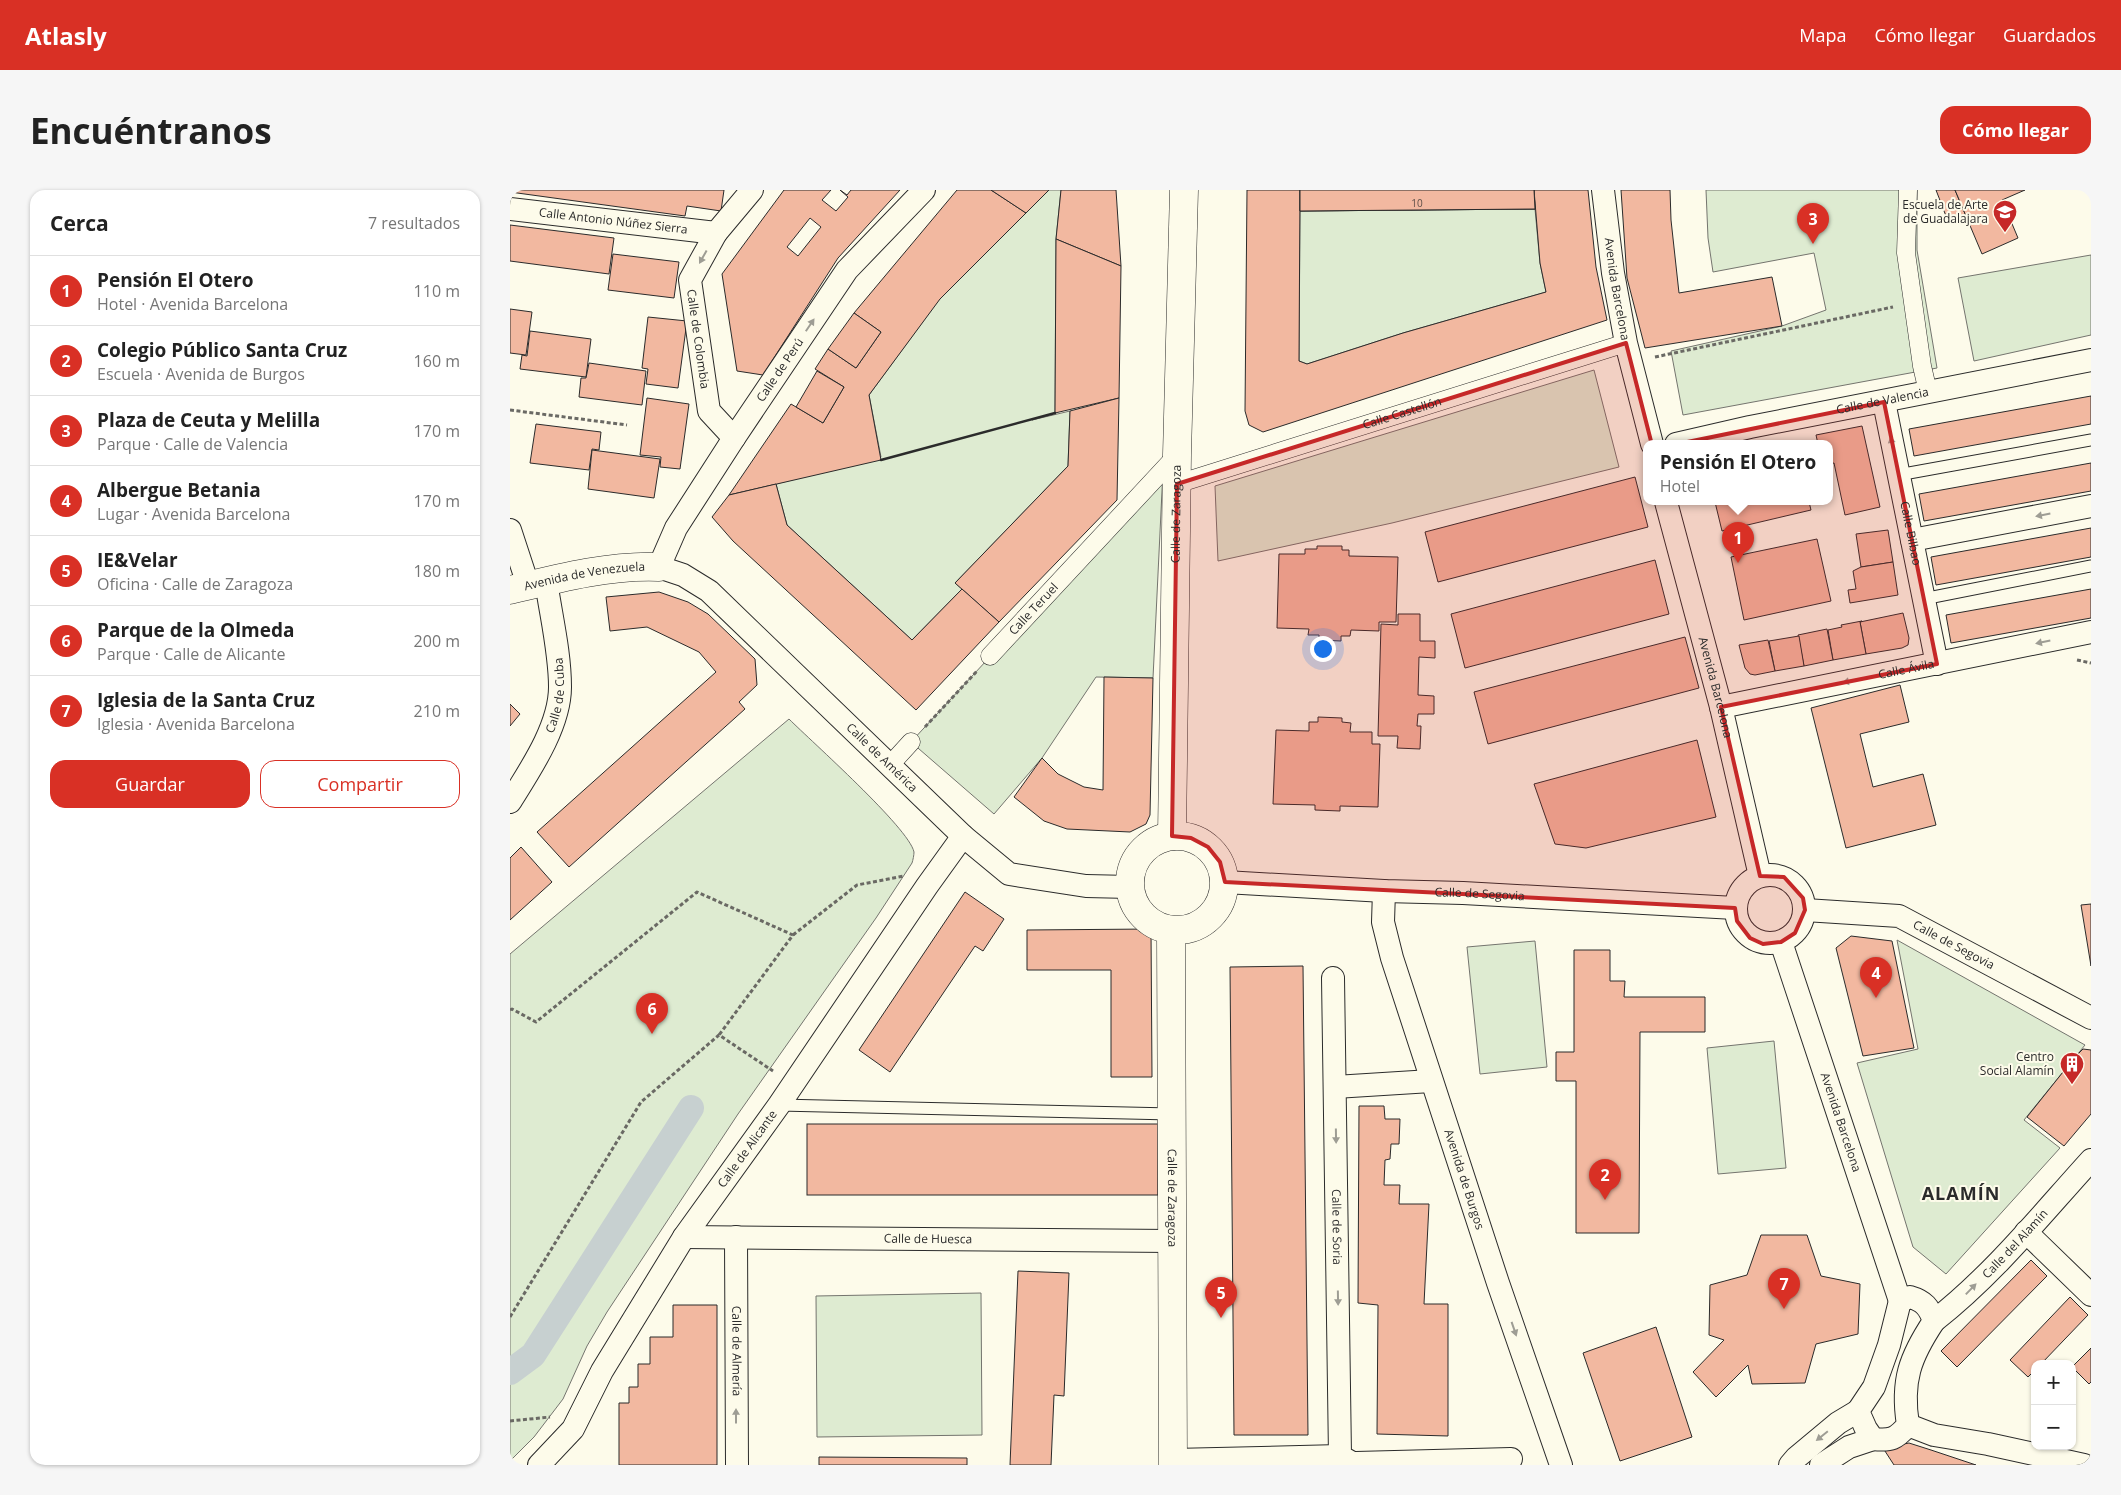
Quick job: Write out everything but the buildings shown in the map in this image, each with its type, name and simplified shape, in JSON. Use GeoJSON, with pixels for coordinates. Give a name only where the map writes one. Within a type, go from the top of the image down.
{"type":"FeatureCollection","features":[{"type":"Feature","properties":{"kind":"street","name":"Calle de Colombia"},"geometry":{"type":"LineString","coordinates":[[734,438],[709,412],[690,280],[716,233],[752,190]]}},
{"type":"Feature","properties":{"kind":"street","name":"Calle de Perú"},"geometry":{"type":"LineString","coordinates":[[659,567],[676,528],[847,270],[924,190]]}},
{"type":"Feature","properties":{"kind":"street","name":"Calle de Zaragoza"},"geometry":{"type":"LineString","coordinates":[[1172,836],[1177,455],[1184,190]]}},
{"type":"Feature","properties":{"kind":"street","name":"Avenida Barcelona"},"geometry":{"type":"LineString","coordinates":[[1603,190],[1613,273],[1629,352],[1651,440]]}},
{"type":"Feature","properties":{"kind":"street"},"geometry":{"type":"LineString","coordinates":[[1908,190],[1906,253],[1922,366],[1928,392]]}},
{"type":"Feature","properties":{"kind":"street","name":"Calle Antonio Núñez Sierra"},"geometry":{"type":"LineString","coordinates":[[510,209],[716,233]]}},
{"type":"Feature","properties":{"kind":"street","name":"Calle Castellón"},"geometry":{"type":"LineString","coordinates":[[1177,484],[1629,352]]}},
{"type":"Feature","properties":{"kind":"street","name":"Calle de Valencia"},"geometry":{"type":"LineString","coordinates":[[1693,440],[1750,427],[2091,360]]}},
{"type":"Feature","properties":{"kind":"street","name":"Calle Bilbao"},"geometry":{"type":"LineString","coordinates":[[1884,402],[1937,664]]}},
{"type":"Feature","properties":{"kind":"street","name":"Calle Teruel"},"geometry":{"type":"LineString","coordinates":[[990,656],[1177,455]]}},
{"type":"Feature","properties":{"kind":"street","name":"Avenida Barcelona"},"geometry":{"type":"LineString","coordinates":[[1667,505],[1722,707],[1760,876]]}},
{"type":"Feature","properties":{"kind":"street"},"geometry":{"type":"LineString","coordinates":[[1912,540],[2091,506]]}},
{"type":"Feature","properties":{"kind":"street","name":"Calle de Cuba"},"geometry":{"type":"LineString","coordinates":[[510,530],[560,689],[553,723],[538,755],[510,802]]}},
{"type":"Feature","properties":{"kind":"street","name":"Avenida de Venezuela"},"geometry":{"type":"LineString","coordinates":[[528,585],[634,566],[659,567]]}},
{"type":"Feature","properties":{"kind":"street","name":"Calle de América"},"geometry":{"type":"LineString","coordinates":[[659,567],[683,575],[709,591],[963,836],[1009,874],[1086,886],[1130,887]]}},
{"type":"Feature","properties":{"kind":"street","name":"Calle Ávila"},"geometry":{"type":"LineString","coordinates":[[1722,707],[2091,632]]}},
{"type":"Feature","properties":{"kind":"street"},"geometry":{"type":"LineString","coordinates":[[890,765],[911,742]]}},
{"type":"Feature","properties":{"kind":"street","name":"Calle de Alicante"},"geometry":{"type":"LineString","coordinates":[[539,1465],[573,1429],[602,1371],[684,1237],[779,1105],[963,836]]}},
{"type":"Feature","properties":{"kind":"street"},"geometry":{"type":"LineString","coordinates":[[1172,836],[1191,838],[1208,847],[1220,862],[1225,882],[1221,901],[1209,918],[1191,928],[1171,930],[1156,926],[1143,916],[1134,902],[1130,887],[1132,869],[1141,853],[1155,842],[1172,836]]}},
{"type":"Feature","properties":{"kind":"street"},"geometry":{"type":"LineString","coordinates":[[1760,876],[1778,876],[1793,883],[1803,898],[1805,910],[1802,924],[1795,933],[1781,942],[1763,944],[1750,938],[1737,921],[1735,908],[1738,894],[1749,881],[1760,876]]}},
{"type":"Feature","properties":{"kind":"street","name":"Calle de Segovia"},"geometry":{"type":"LineString","coordinates":[[1225,882],[1735,908]]}},
{"type":"Feature","properties":{"kind":"street","name":"Avenida de Burgos"},"geometry":{"type":"LineString","coordinates":[[1384,891],[1383,922],[1392,958],[1498,1283],[1561,1465]]}},
{"type":"Feature","properties":{"kind":"street","name":"Calle de Segovia"},"geometry":{"type":"LineString","coordinates":[[1805,910],[1899,916],[2091,1018]]}},
{"type":"Feature","properties":{"kind":"street","name":"Calle de Zaragoza"},"geometry":{"type":"LineString","coordinates":[[1171,930],[1173,1462]]}},
{"type":"Feature","properties":{"kind":"street","name":"Avenida Barcelona"},"geometry":{"type":"LineString","coordinates":[[1781,942],[1900,1301]]}},
{"type":"Feature","properties":{"kind":"street","name":"Calle de Soria"},"geometry":{"type":"LineString","coordinates":[[1333,978],[1335,1087],[1351,1461]]}},
{"type":"Feature","properties":{"kind":"street"},"geometry":{"type":"LineString","coordinates":[[1335,1087],[1407,1084],[1431,1080]]}},
{"type":"Feature","properties":{"kind":"street","name":"Calle del Alamín"},"geometry":{"type":"LineString","coordinates":[[1934,1321],[1961,1300],[2091,1160]]}},
{"type":"Feature","properties":{"kind":"street"},"geometry":{"type":"LineString","coordinates":[[2026,1232],[2091,1295]]}},
{"type":"Feature","properties":{"kind":"street","name":"Calle de Huesca"},"geometry":{"type":"LineString","coordinates":[[684,1237],[1172,1241]]}},
{"type":"Feature","properties":{"kind":"street","name":"Calle de Almería"},"geometry":{"type":"LineString","coordinates":[[736,1237],[736,1465]]}},
{"type":"Feature","properties":{"kind":"street"},"geometry":{"type":"LineString","coordinates":[[1790,1465],[1838,1423],[1858,1411],[1874,1387],[1889,1345],[1900,1301],[1910,1297],[1922,1300],[1934,1321],[1910,1360],[1904,1403],[1908,1425],[1899,1436],[1886,1440],[1873,1439],[1849,1447],[1821,1465]]}},
{"type":"Feature","properties":{"kind":"street"},"geometry":{"type":"LineString","coordinates":[[1858,1411],[1873,1439]]}},
{"type":"Feature","properties":{"kind":"street"},"geometry":{"type":"LineString","coordinates":[[1908,1425],[1934,1435],[1988,1444],[2084,1465]]}},
{"type":"Feature","properties":{"kind":"street"},"geometry":{"type":"LineString","coordinates":[[1173,1462],[1351,1461],[1458,1463],[1511,1458]]}},
{"type":"Feature","properties":{"kind":"lane"},"geometry":{"type":"LineString","coordinates":[[1898,474],[2091,440]]}},
{"type":"Feature","properties":{"kind":"lane"},"geometry":{"type":"LineString","coordinates":[[1924,599],[2091,566]]}},
{"type":"Feature","properties":{"kind":"lane"},"geometry":{"type":"LineString","coordinates":[[779,1105],[1172,1114]]}},
{"type":"Feature","properties":{"kind":"path"},"geometry":{"type":"LineString","coordinates":[[1629,352],[1913,303]]}},
{"type":"Feature","properties":{"kind":"path"},"geometry":{"type":"LineString","coordinates":[[510,410],[628,425]]}},
{"type":"Feature","properties":{"kind":"path"},"geometry":{"type":"LineString","coordinates":[[911,742],[990,656]]}},
{"type":"Feature","properties":{"kind":"path"},"geometry":{"type":"LineString","coordinates":[[510,1317],[641,1102],[719,1035],[793,935],[857,885],[908,876],[927,886]]}},
{"type":"Feature","properties":{"kind":"path"},"geometry":{"type":"LineString","coordinates":[[510,1010],[512,1009],[536,1022],[697,892],[793,935]]}},
{"type":"Feature","properties":{"kind":"path"},"geometry":{"type":"LineString","coordinates":[[719,1035],[793,1084]]}},
{"type":"Feature","properties":{"kind":"path"},"geometry":{"type":"LineString","coordinates":[[510,1421],[580,1414]]}},
{"type":"Feature","properties":{"kind":"highlighted area"},"geometry":{"type":"Polygon","coordinates":[[[1626,343],[1653,449],[1884,402],[1937,664],[1721,707],[1760,876],[1784,877],[1803,898],[1805,910],[1795,933],[1781,942],[1763,944],[1750,938],[1737,921],[1735,908],[1225,882],[1220,862],[1208,847],[1191,838],[1172,836],[1177,484],[1626,343]]]}},
{"type":"Feature","properties":{"kind":"green space"},"geometry":{"type":"Polygon","coordinates":[[[1049,190],[1061,190],[1056,239],[1055,413],[1032,420],[1070,411],[1068,466],[955,583],[962,589],[912,640],[787,525],[776,484],[881,457],[869,395],[940,298],[1049,190]]]}},
{"type":"Feature","properties":{"kind":"green space"},"geometry":{"type":"Polygon","coordinates":[[[1706,190],[1917,190],[1917,250],[1937,368],[1683,415],[1671,351],[1782,326],[1826,310],[1814,253],[1713,272],[1708,238],[1706,190]]]}},
{"type":"Feature","properties":{"kind":"green space"},"geometry":{"type":"Polygon","coordinates":[[[1535,209],[1540,263],[1546,292],[1403,333],[1307,364],[1299,361],[1300,211],[1535,209]]]}},
{"type":"Feature","properties":{"kind":"green space"},"geometry":{"type":"Polygon","coordinates":[[[2091,255],[2091,335],[1974,361],[1958,278],[2091,255]]]}},
{"type":"Feature","properties":{"kind":"green space"},"geometry":{"type":"Polygon","coordinates":[[[1594,370],[1619,467],[1392,523],[1218,561],[1215,486],[1594,370]]]}},
{"type":"Feature","properties":{"kind":"green space"},"geometry":{"type":"Polygon","coordinates":[[[1163,470],[1153,678],[1096,677],[1042,758],[994,814],[911,742],[1163,470]]]}},
{"type":"Feature","properties":{"kind":"green space"},"geometry":{"type":"Polygon","coordinates":[[[789,719],[858,785],[895,824],[908,840],[914,852],[912,863],[876,918],[738,1114],[607,1312],[587,1346],[563,1399],[534,1437],[510,1461],[510,954],[789,719]]]}},
{"type":"Feature","properties":{"kind":"green space"},"geometry":{"type":"Polygon","coordinates":[[[1897,940],[2085,1045],[2024,1120],[2060,1148],[1946,1274],[1913,1247],[1857,1063],[1918,1049],[1897,940]]]}},
{"type":"Feature","properties":{"kind":"green space"},"geometry":{"type":"Polygon","coordinates":[[[1535,941],[1547,1067],[1480,1074],[1467,947],[1535,941]]]}},
{"type":"Feature","properties":{"kind":"green space"},"geometry":{"type":"Polygon","coordinates":[[[1774,1041],[1786,1168],[1718,1174],[1707,1048],[1774,1041]]]}},
{"type":"Feature","properties":{"kind":"green space"},"geometry":{"type":"Polygon","coordinates":[[[981,1293],[982,1435],[817,1437],[816,1296],[981,1293]]]}},
{"type":"Feature","properties":{"kind":"waterway"},"geometry":{"type":"LineString","coordinates":[[510,1372],[533,1355],[691,1108]]}},
{"type":"Feature","properties":{"kind":"wall"},"geometry":{"type":"LineString","coordinates":[[881,460],[1055,413]]}},
{"type":"Feature","properties":{"kind":"place","name":"Escuela de Arte de Guadalajara"},"geometry":{"type":"Point","coordinates":[2005,233]}},
{"type":"Feature","properties":{"kind":"place","name":"Plaza de Ceuta y Melilla"},"geometry":{"type":"Point","coordinates":[1813,244]}},
{"type":"Feature","properties":{"kind":"place","name":"Pensión El Otero"},"geometry":{"type":"Point","coordinates":[1738,563]}},
{"type":"Feature","properties":{"kind":"place","name":"Albergue Betania"},"geometry":{"type":"Point","coordinates":[1876,998]}},
{"type":"Feature","properties":{"kind":"place","name":"Parque de la Olmeda"},"geometry":{"type":"Point","coordinates":[652,1034]}},
{"type":"Feature","properties":{"kind":"place","name":"Centro Social Alamín"},"geometry":{"type":"Point","coordinates":[2072,1085]}},
{"type":"Feature","properties":{"kind":"place","name":"Colegio Público Santa Cruz"},"geometry":{"type":"Point","coordinates":[1605,1200]}},
{"type":"Feature","properties":{"kind":"place","name":"Iglesia de la Santa Cruz"},"geometry":{"type":"Point","coordinates":[1784,1309]}},
{"type":"Feature","properties":{"kind":"place","name":"IE&Velar"},"geometry":{"type":"Point","coordinates":[1221,1318]}},
{"type":"Feature","properties":{"kind":"district","name":"ALAMÍN"},"geometry":{"type":"Point","coordinates":[1961,1194]}}]}
